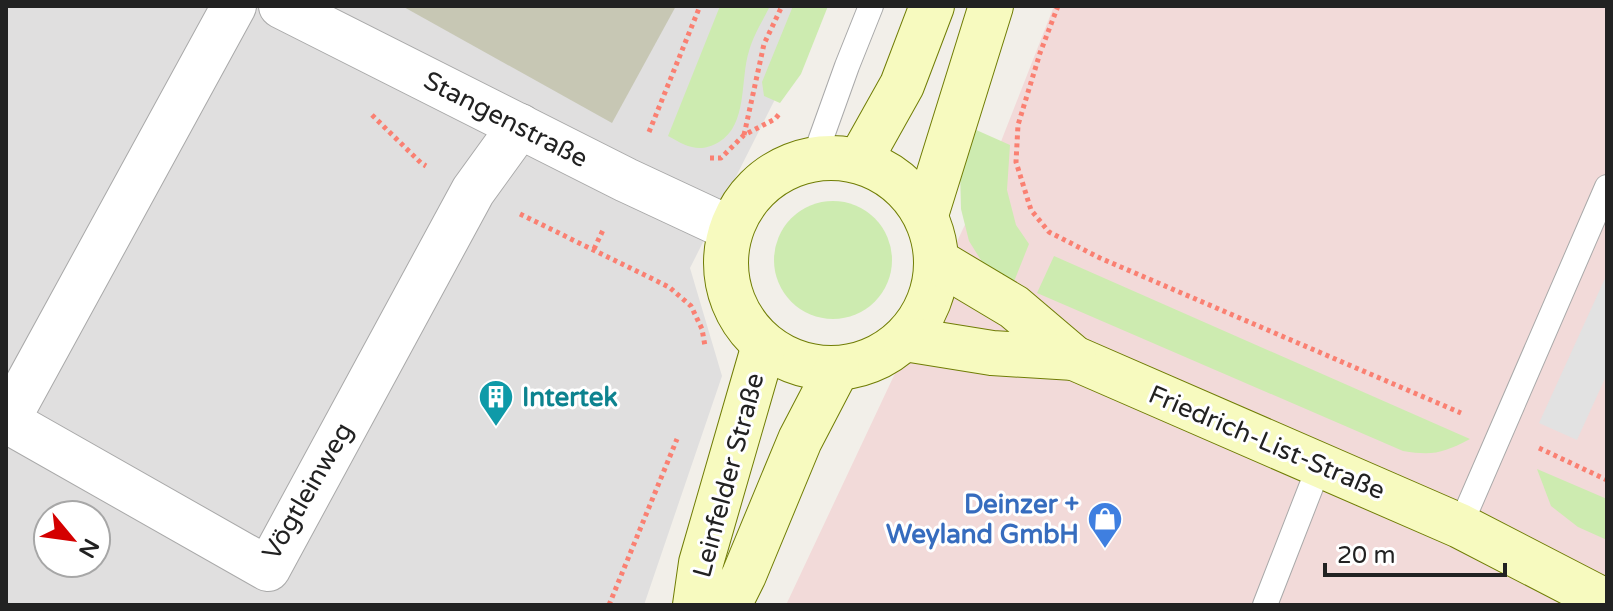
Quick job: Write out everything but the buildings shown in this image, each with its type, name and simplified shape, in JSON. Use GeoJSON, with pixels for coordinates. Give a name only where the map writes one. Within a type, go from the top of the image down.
{"type":"FeatureCollection","features":[{"type":"Feature","properties":{"kind":"main road"},"geometry":{"type":"LineString","coordinates":[[860,160],[902,85],[932,6]]}},
{"type":"Feature","properties":{"kind":"main road"},"geometry":{"type":"LineString","coordinates":[[926,215],[991,6]]}},
{"type":"Feature","properties":{"kind":"main road","name":"Leinfelder Straße"},"geometry":{"type":"LineString","coordinates":[[814,158],[860,160],[899,181],[926,215],[937,261],[929,303],[905,339],[873,360],[837,369],[798,363],[764,345],[743,321],[729,292],[725,261],[731,229],[749,196],[778,171],[814,158]]}},
{"type":"Feature","properties":{"kind":"main road","name":"Friedrich-List-Straße"},"geometry":{"type":"LineString","coordinates":[[937,261],[1014,307],[1074,358],[1460,526],[1607,602]]}},
{"type":"Feature","properties":{"kind":"main road","name":"Friedrich-List-Straße"},"geometry":{"type":"LineString","coordinates":[[905,339],[992,353],[1074,358]]}},
{"type":"Feature","properties":{"kind":"main road","name":"Leinfelder Straße"},"geometry":{"type":"LineString","coordinates":[[695,605],[701,563],[764,345]]}},
{"type":"Feature","properties":{"kind":"main road","name":"Leinfelder Straße"},"geometry":{"type":"LineString","coordinates":[[729,605],[800,440],[837,369]]}},
{"type":"Feature","properties":{"kind":"main road","name":"Friedrich-List-Straße"},"geometry":{"type":"LineString","coordinates":[[1460,526],[1607,574]]}},
{"type":"Feature","properties":{"kind":"street","name":"Vögtleinweg"},"geometry":{"type":"LineString","coordinates":[[234,6],[7,421],[268,569],[473,191],[520,126]]}},
{"type":"Feature","properties":{"kind":"street","name":"Stangenstraße"},"geometry":{"type":"LineString","coordinates":[[281,6],[626,180],[731,229]]}},
{"type":"Feature","properties":{"kind":"lane"},"geometry":{"type":"LineString","coordinates":[[814,158],[871,6]]}},
{"type":"Feature","properties":{"kind":"lane"},"geometry":{"type":"LineString","coordinates":[[1460,526],[1607,187]]}},
{"type":"Feature","properties":{"kind":"lane"},"geometry":{"type":"LineString","coordinates":[[1265,605],[1320,464]]}},
{"type":"Feature","properties":{"kind":"path"},"geometry":{"type":"LineString","coordinates":[[644,144],[700,6]]}},
{"type":"Feature","properties":{"kind":"path"},"geometry":{"type":"LineString","coordinates":[[744,135],[764,44],[782,6]]}},
{"type":"Feature","properties":{"kind":"path"},"geometry":{"type":"LineString","coordinates":[[1058,6],[1018,125],[1016,162],[1031,210],[1049,232],[1100,258],[1290,341],[1503,430],[1607,480]]}},
{"type":"Feature","properties":{"kind":"path"},"geometry":{"type":"LineString","coordinates":[[367,111],[421,163],[669,287],[691,306],[702,329],[706,355]]}},
{"type":"Feature","properties":{"kind":"path"},"geometry":{"type":"LineString","coordinates":[[609,605],[681,429]]}},
{"type":"Feature","properties":{"kind":"shaded area"},"geometry":{"type":"Polygon","coordinates":[[[6,6],[822,6],[690,268],[722,376],[644,605],[6,605],[6,6]]]}},
{"type":"Feature","properties":{"kind":"shaded area"},"geometry":{"type":"Polygon","coordinates":[[[402,6],[676,6],[612,123],[402,6]]]}},
{"type":"Feature","properties":{"kind":"shaded area"},"geometry":{"type":"Polygon","coordinates":[[[1054,6],[1607,6],[1607,605],[786,605],[986,180],[1054,6]]]}},
{"type":"Feature","properties":{"kind":"shaded area"},"geometry":{"type":"Polygon","coordinates":[[[1607,274],[1607,374],[1577,440],[1539,423],[1607,274]]]}},
{"type":"Feature","properties":{"kind":"green space"},"geometry":{"type":"Polygon","coordinates":[[[720,6],[770,6],[749,51],[742,101],[735,125],[712,146],[693,147],[668,136],[720,6]]]}},
{"type":"Feature","properties":{"kind":"green space"},"geometry":{"type":"Polygon","coordinates":[[[793,6],[828,6],[801,74],[780,103],[764,96],[762,82],[793,6]]]}},
{"type":"Feature","properties":{"kind":"green space"},"geometry":{"type":"Polygon","coordinates":[[[974,129],[1010,145],[1007,190],[1016,225],[1029,244],[1013,284],[984,265],[969,241],[961,209],[960,170],[974,129]]]}},
{"type":"Feature","properties":{"kind":"green space"},"geometry":{"type":"Polygon","coordinates":[[[833,201],[856,206],[875,218],[887,237],[892,260],[887,283],[875,302],[856,314],[833,319],[810,314],[791,302],[779,283],[774,260],[779,237],[791,218],[810,206],[833,201]]]}},
{"type":"Feature","properties":{"kind":"green space"},"geometry":{"type":"Polygon","coordinates":[[[1054,256],[1470,439],[1438,452],[1403,451],[1037,293],[1054,256]]]}},
{"type":"Feature","properties":{"kind":"green space"},"geometry":{"type":"Polygon","coordinates":[[[1537,469],[1607,499],[1607,540],[1578,527],[1551,506],[1537,469]]]}},
{"type":"Feature","properties":{"kind":"place","name":"Intertek"},"geometry":{"type":"Point","coordinates":[496,428]}},
{"type":"Feature","properties":{"kind":"place","name":"Deinzer + Weyland GmbH"},"geometry":{"type":"Point","coordinates":[1105,550]}}]}
